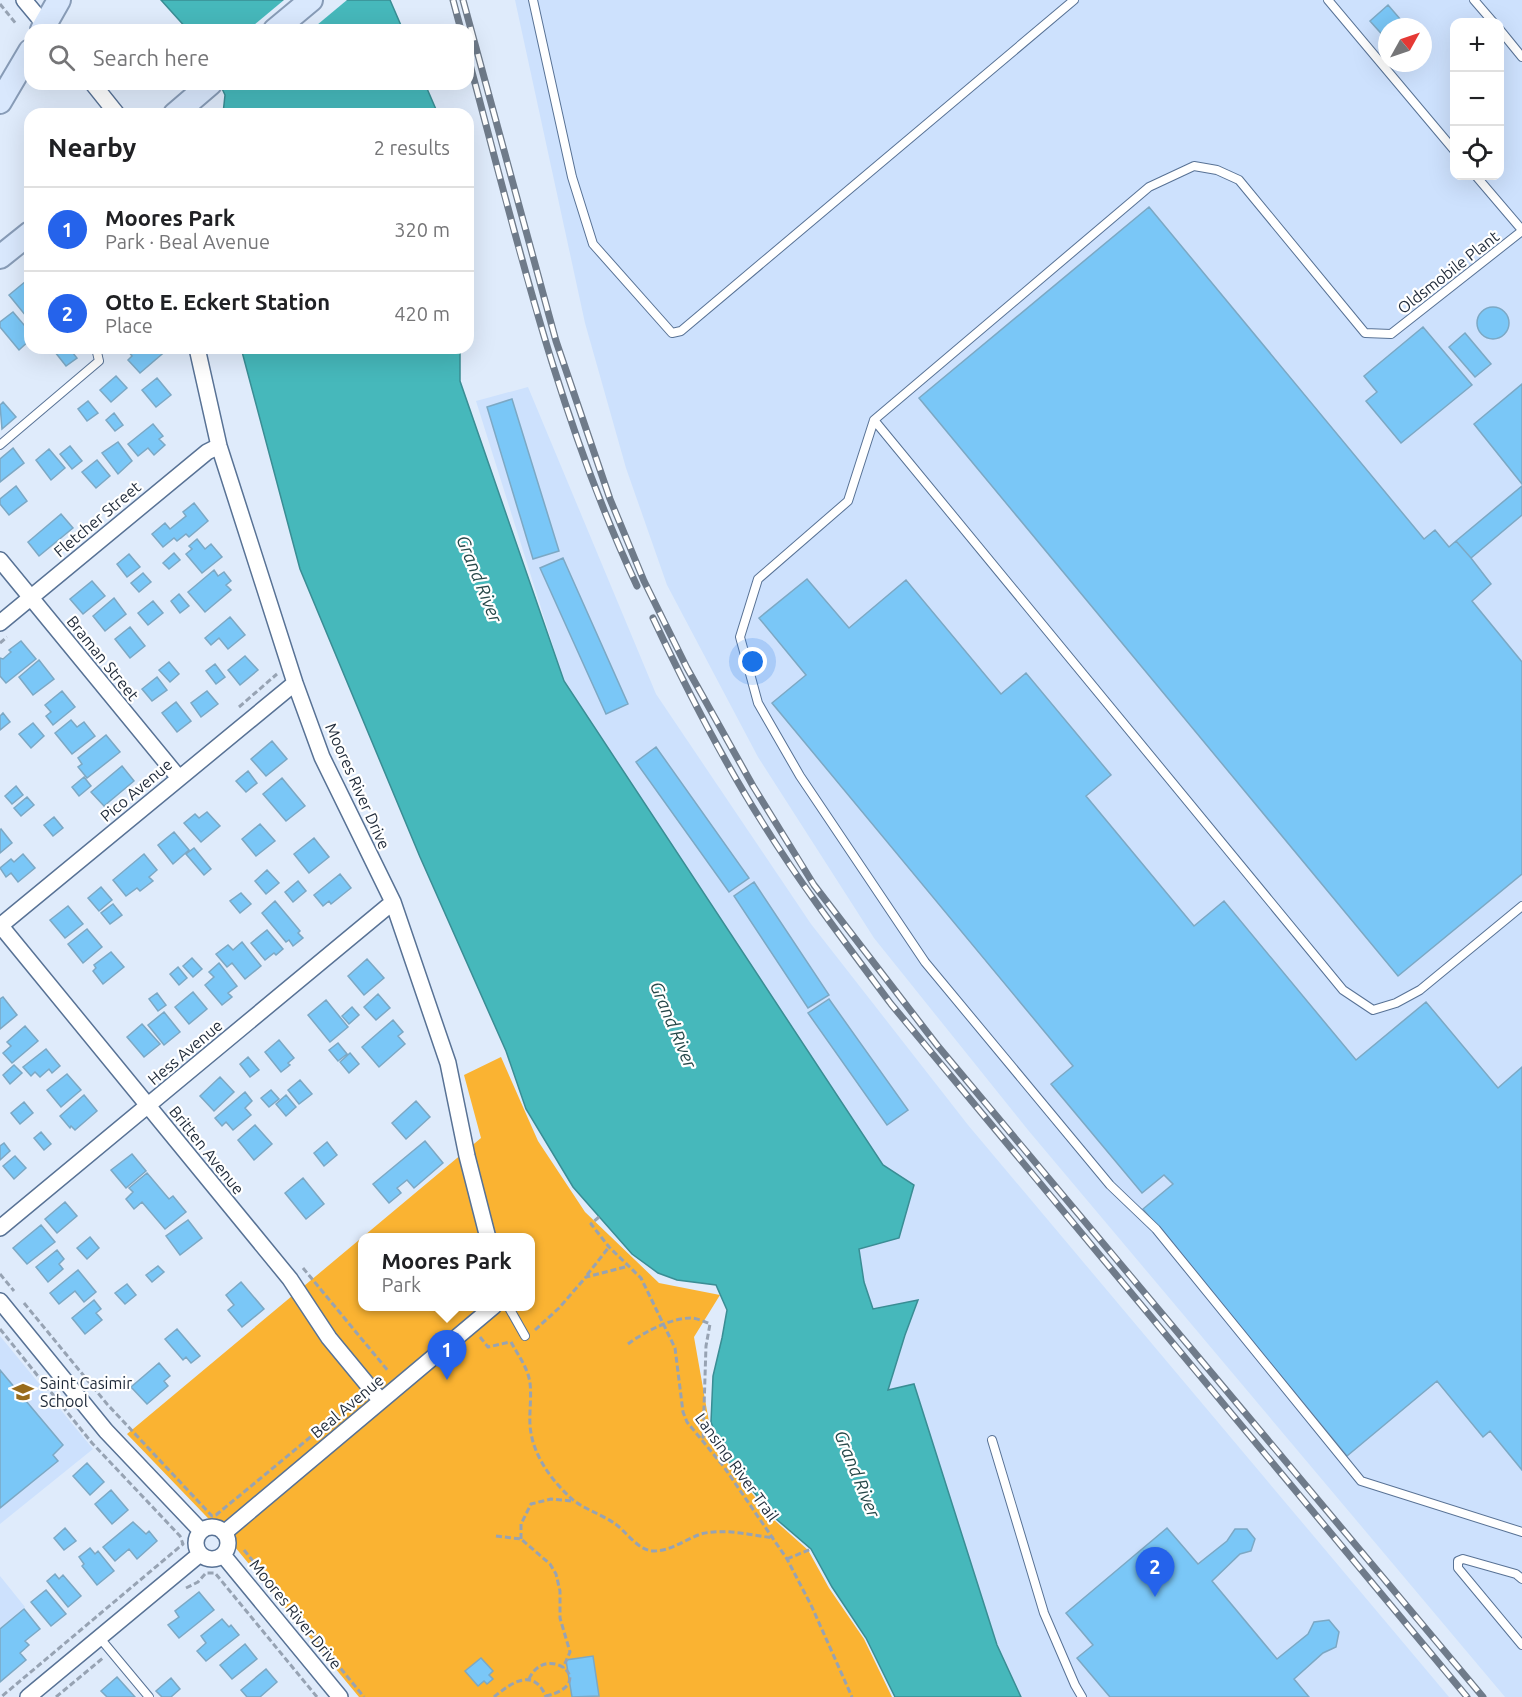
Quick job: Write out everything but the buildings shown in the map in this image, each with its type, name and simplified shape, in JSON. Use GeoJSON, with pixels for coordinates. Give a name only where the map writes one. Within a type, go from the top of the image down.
{"type":"FeatureCollection","features":[{"type":"Feature","properties":{"kind":"main road"},"geometry":{"type":"LineString","coordinates":[[48,24],[59,0]]}},
{"type":"Feature","properties":{"kind":"main road"},"geometry":{"type":"LineString","coordinates":[[282,24],[311,0]]}},
{"type":"Feature","properties":{"kind":"main road"},"geometry":{"type":"LineString","coordinates":[[0,102],[24,61]]}},
{"type":"Feature","properties":{"kind":"main road"},"geometry":{"type":"LineString","coordinates":[[182,108],[203,90]]}},
{"type":"Feature","properties":{"kind":"main road"},"geometry":{"type":"LineString","coordinates":[[0,257],[24,238]]}},
{"type":"Feature","properties":{"kind":"street"},"geometry":{"type":"LineString","coordinates":[[24,0],[43,24]]}},
{"type":"Feature","properties":{"kind":"street"},"geometry":{"type":"LineString","coordinates":[[98,90],[112,108]]}},
{"type":"Feature","properties":{"kind":"street","name":"Moores River Drive"},"geometry":{"type":"LineString","coordinates":[[198,354],[219,446],[295,683],[322,757],[393,902],[448,1063],[467,1156],[487,1233]]}},
{"type":"Feature","properties":{"kind":"street","name":"Fletcher Street"},"geometry":{"type":"LineString","coordinates":[[0,623],[207,452],[219,446]]}},
{"type":"Feature","properties":{"kind":"street","name":"Braman Street"},"geometry":{"type":"LineString","coordinates":[[0,560],[179,778]]}},
{"type":"Feature","properties":{"kind":"street","name":"Pico Avenue"},"geometry":{"type":"LineString","coordinates":[[0,926],[295,683]]}},
{"type":"Feature","properties":{"kind":"street","name":"Hess Avenue"},"geometry":{"type":"LineString","coordinates":[[0,1228],[393,902]]}},
{"type":"Feature","properties":{"kind":"street","name":"Britten Avenue"},"geometry":{"type":"LineString","coordinates":[[0,926],[290,1279],[329,1338],[381,1401]]}},
{"type":"Feature","properties":{"kind":"street"},"geometry":{"type":"LineString","coordinates":[[0,1301],[106,1431],[201,1531]]}},
{"type":"Feature","properties":{"kind":"street","name":"Beal Avenue"},"geometry":{"type":"LineString","coordinates":[[224,1533],[488,1311]]}},
{"type":"Feature","properties":{"kind":"street"},"geometry":{"type":"LineString","coordinates":[[211,1527],[224,1533],[227,1547],[223,1555],[214,1560],[200,1554],[195,1545],[201,1531],[211,1527]]}},
{"type":"Feature","properties":{"kind":"street"},"geometry":{"type":"LineString","coordinates":[[28,1697],[200,1554]]}},
{"type":"Feature","properties":{"kind":"street","name":"Moores River Drive"},"geometry":{"type":"LineString","coordinates":[[223,1555],[340,1697]]}},
{"type":"Feature","properties":{"kind":"lane"},"geometry":{"type":"LineString","coordinates":[[533,0],[572,177],[593,244],[672,333],[681,331],[1074,0]]}},
{"type":"Feature","properties":{"kind":"lane"},"geometry":{"type":"LineString","coordinates":[[1328,0],[1450,144]]}},
{"type":"Feature","properties":{"kind":"lane"},"geometry":{"type":"LineString","coordinates":[[1474,0],[1490,18]]}},
{"type":"Feature","properties":{"kind":"lane"},"geometry":{"type":"LineString","coordinates":[[1504,35],[1522,57]]}},
{"type":"Feature","properties":{"kind":"lane","name":"Oldsmobile Plant"},"geometry":{"type":"LineString","coordinates":[[874,420],[1149,187],[1194,166],[1217,170],[1239,180],[1365,333],[1391,334],[1522,231]]}},
{"type":"Feature","properties":{"kind":"lane"},"geometry":{"type":"LineString","coordinates":[[1479,180],[1522,231]]}},
{"type":"Feature","properties":{"kind":"lane"},"geometry":{"type":"LineString","coordinates":[[0,445],[99,361],[97,354]]}},
{"type":"Feature","properties":{"kind":"lane"},"geometry":{"type":"LineString","coordinates":[[874,420],[1343,990],[1373,1010],[1396,1003],[1420,990],[1522,906]]}},
{"type":"Feature","properties":{"kind":"lane"},"geometry":{"type":"LineString","coordinates":[[874,420],[848,501],[758,579],[740,637],[758,703],[795,767],[925,962],[1110,1185],[1156,1229],[1361,1481],[1522,1532]]}},
{"type":"Feature","properties":{"kind":"lane"},"geometry":{"type":"LineString","coordinates":[[511,1311],[525,1336]]}},
{"type":"Feature","properties":{"kind":"lane"},"geometry":{"type":"LineString","coordinates":[[992,1440],[1044,1613],[1082,1697]]}},
{"type":"Feature","properties":{"kind":"lane"},"geometry":{"type":"LineString","coordinates":[[1522,1579],[1516,1574],[1463,1559],[1458,1561],[1458,1568],[1522,1645]]}},
{"type":"Feature","properties":{"kind":"lane"},"geometry":{"type":"LineString","coordinates":[[99,1637],[149,1697]]}},
{"type":"Feature","properties":{"kind":"path"},"geometry":{"type":"LineString","coordinates":[[0,4],[17,25]]}},
{"type":"Feature","properties":{"kind":"path","name":"Lansing River Trail"},"geometry":{"type":"LineString","coordinates":[[599,1217],[591,1224],[609,1247],[641,1278],[675,1348],[683,1412],[687,1422],[724,1467],[787,1559],[812,1607],[852,1697]]}},
{"type":"Feature","properties":{"kind":"path"},"geometry":{"type":"LineString","coordinates":[[472,1325],[488,1347],[525,1336],[539,1328],[586,1277],[609,1247]]}},
{"type":"Feature","properties":{"kind":"path"},"geometry":{"type":"LineString","coordinates":[[586,1277],[629,1266]]}},
{"type":"Feature","properties":{"kind":"path"},"geometry":{"type":"LineString","coordinates":[[0,1274],[14,1291]]}},
{"type":"Feature","properties":{"kind":"path"},"geometry":{"type":"LineString","coordinates":[[21,1300],[107,1404],[212,1516],[389,1372]]}},
{"type":"Feature","properties":{"kind":"path"},"geometry":{"type":"LineString","coordinates":[[628,1344],[642,1334],[693,1317],[710,1324],[706,1347],[703,1441]]}},
{"type":"Feature","properties":{"kind":"path"},"geometry":{"type":"LineString","coordinates":[[511,1342],[530,1383],[531,1434],[538,1454],[552,1480],[573,1501],[616,1524],[639,1545],[652,1551],[666,1550],[703,1534],[727,1532],[774,1538]]}},
{"type":"Feature","properties":{"kind":"path"},"geometry":{"type":"LineString","coordinates":[[521,1539],[521,1524],[531,1504],[551,1499],[573,1501]]}},
{"type":"Feature","properties":{"kind":"path"},"geometry":{"type":"LineString","coordinates":[[496,1536],[521,1539],[550,1564],[556,1574],[560,1591],[560,1618],[570,1652],[563,1668]]}},
{"type":"Feature","properties":{"kind":"path"},"geometry":{"type":"LineString","coordinates":[[1,1697],[183,1544]]}},
{"type":"Feature","properties":{"kind":"path"},"geometry":{"type":"LineString","coordinates":[[787,1559],[811,1549]]}},
{"type":"Feature","properties":{"kind":"path"},"geometry":{"type":"LineString","coordinates":[[244,1550],[364,1697]]}},
{"type":"Feature","properties":{"kind":"path"},"geometry":{"type":"LineString","coordinates":[[178,1594],[198,1582],[206,1574],[215,1573],[317,1697]]}},
{"type":"Feature","properties":{"kind":"path"},"geometry":{"type":"LineString","coordinates":[[56,1697],[111,1651]]}},
{"type":"Feature","properties":{"kind":"path"},"geometry":{"type":"LineString","coordinates":[[494,1697],[516,1681],[530,1679],[540,1666],[554,1663],[570,1675],[569,1684],[564,1691],[546,1697],[543,1690],[530,1679]]}},
{"type":"Feature","properties":{"kind":"shaded area"},"geometry":{"type":"Polygon","coordinates":[[[515,0],[1522,0],[1522,1697],[1505,1697],[1028,1130],[874,938],[758,757],[667,585],[626,468],[585,323],[515,0]]]}},
{"type":"Feature","properties":{"kind":"shaded area"},"geometry":{"type":"Polygon","coordinates":[[[528,387],[656,694],[811,924],[968,1125],[1449,1697],[1021,1697],[997,1646],[914,1385],[888,1391],[917,1300],[873,1309],[864,1282],[859,1248],[914,1185],[883,1165],[564,681],[476,401],[528,387]]]}},
{"type":"Feature","properties":{"kind":"shaded area"},"geometry":{"type":"Polygon","coordinates":[[[501,1057],[538,1141],[585,1212],[659,1283],[720,1295],[694,1337],[709,1422],[719,1453],[773,1519],[808,1550],[829,1588],[864,1639],[892,1697],[359,1697],[230,1541],[127,1434],[358,1241],[358,1311],[535,1311],[535,1233],[367,1233],[481,1138],[464,1075],[501,1057]]]}},
{"type":"Feature","properties":{"kind":"shaded area","name":"Saint Casimir School"},"geometry":{"type":"Polygon","coordinates":[[[0,1336],[93,1449],[0,1524],[0,1336]]]}},
{"type":"Feature","properties":{"kind":"shaded area"},"geometry":{"type":"Polygon","coordinates":[[[0,1576],[25,1607],[0,1628],[0,1576]]]}},
{"type":"Feature","properties":{"kind":"water"},"geometry":{"type":"Polygon","coordinates":[[[161,0],[390,0],[400,24],[183,24],[161,0]]]}},
{"type":"Feature","properties":{"kind":"water"},"geometry":{"type":"Polygon","coordinates":[[[223,90],[428,90],[435,108],[224,108],[225,95],[223,90]]]}},
{"type":"Feature","properties":{"kind":"water","name":"Grand River"},"geometry":{"type":"Polygon","coordinates":[[[243,354],[460,354],[460,381],[564,681],[883,1165],[914,1185],[899,1238],[859,1249],[864,1282],[873,1309],[918,1300],[888,1390],[914,1384],[997,1645],[1021,1697],[895,1697],[866,1638],[832,1587],[811,1549],[775,1518],[721,1452],[711,1422],[713,1376],[727,1310],[716,1285],[677,1280],[658,1273],[632,1254],[573,1187],[526,1109],[506,1051],[420,857],[300,569],[243,354]]]}},
{"type":"Feature","properties":{"kind":"pier"},"geometry":{"type":"Polygon","coordinates":[[[284,0],[347,0],[318,24],[255,24],[284,0]]]}},
{"type":"Feature","properties":{"kind":"railway"},"geometry":{"type":"LineString","coordinates":[[453,0],[459,24]]}},
{"type":"Feature","properties":{"kind":"railway"},"geometry":{"type":"LineString","coordinates":[[463,0],[470,24]]}},
{"type":"Feature","properties":{"kind":"railway"},"geometry":{"type":"LineString","coordinates":[[474,40],[556,341],[610,499],[644,581],[687,668],[753,786],[814,885],[937,1045],[1483,1697]]}},
{"type":"Feature","properties":{"kind":"railway"},"geometry":{"type":"LineString","coordinates":[[474,79],[522,259],[561,392],[609,522],[637,586]]}},
{"type":"Feature","properties":{"kind":"railway"},"geometry":{"type":"LineString","coordinates":[[653,618],[704,722],[762,822],[808,892],[891,1004],[1467,1697]]}},
{"type":"Feature","properties":{"kind":"place","name":"Moores Park"},"geometry":{"type":"Point","coordinates":[447,1380]}},
{"type":"Feature","properties":{"kind":"place","name":"Saint Casimir School"},"geometry":{"type":"Point","coordinates":[23,1392]}},
{"type":"Feature","properties":{"kind":"place","name":"Otto E. Eckert Station"},"geometry":{"type":"Point","coordinates":[1155,1597]}}]}
